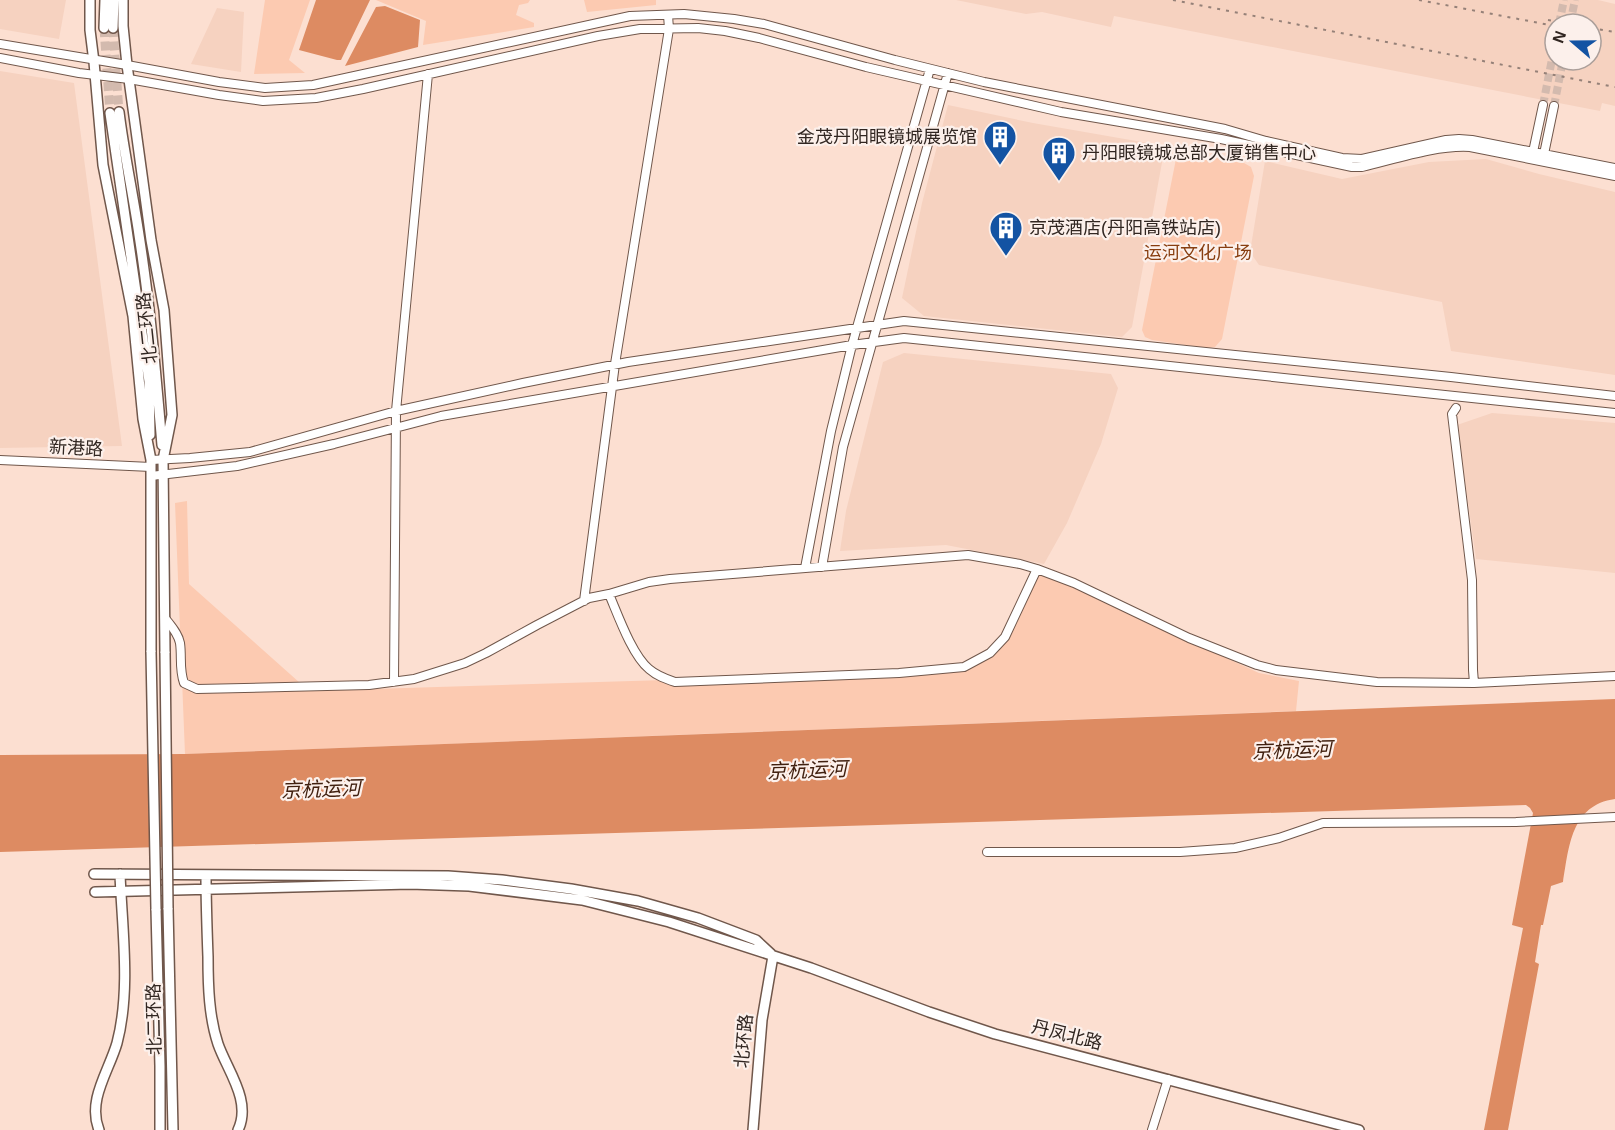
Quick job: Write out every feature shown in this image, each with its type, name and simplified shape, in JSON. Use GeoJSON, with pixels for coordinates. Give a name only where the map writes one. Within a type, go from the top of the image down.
{"type":"FeatureCollection","features":[{"type":"Feature","properties":{"kind":"main road","name":"北二环路"},"geometry":{"type":"LineString","coordinates":[[90,0],[90,30],[103,165],[133,316],[143,419],[151,468],[151,652],[160,1128]]}},
{"type":"Feature","properties":{"kind":"main road"},"geometry":{"type":"LineString","coordinates":[[105,0],[109,28],[114,0]]}},
{"type":"Feature","properties":{"kind":"main road","name":"北二环路"},"geometry":{"type":"LineString","coordinates":[[123,0],[127,65],[151,240],[164,310],[171,415],[164,475],[168,908],[173,1129]]}},
{"type":"Feature","properties":{"kind":"main road"},"geometry":{"type":"LineString","coordinates":[[151,468],[149,381],[115,113],[139,233],[164,460]]}},
{"type":"Feature","properties":{"kind":"main road"},"geometry":{"type":"LineString","coordinates":[[94,874],[448,876],[502,880],[638,901],[698,918],[756,940],[773,956]]}},
{"type":"Feature","properties":{"kind":"main road"},"geometry":{"type":"LineString","coordinates":[[99,1130],[95,1120],[95,1103],[117,1042],[122,1008],[124,971],[120,874]]}},
{"type":"Feature","properties":{"kind":"main road"},"geometry":{"type":"LineString","coordinates":[[206,875],[211,1010],[217,1043],[236,1086],[242,1107],[241,1124],[238,1130]]}},
{"type":"Feature","properties":{"kind":"main road","name":"丹凤北路"},"geometry":{"type":"LineString","coordinates":[[95,892],[410,884],[469,886],[592,902],[669,922],[821,971],[995,1034],[1359,1130]]}},
{"type":"Feature","properties":{"kind":"main road","name":"北环路"},"geometry":{"type":"LineString","coordinates":[[753,1130],[762,1020],[773,956]]}},
{"type":"Feature","properties":{"kind":"street"},"geometry":{"type":"LineString","coordinates":[[0,44],[265,88],[313,85],[630,16],[684,14],[764,24],[984,82],[1226,129],[1266,141],[1342,158],[1362,159],[1459,139],[1615,168]]}},
{"type":"Feature","properties":{"kind":"street"},"geometry":{"type":"LineString","coordinates":[[584,601],[615,364],[669,29],[669,15]]}},
{"type":"Feature","properties":{"kind":"street"},"geometry":{"type":"LineString","coordinates":[[0,58],[219,95],[263,100],[316,98],[598,36],[640,29],[698,28],[759,38],[866,68],[1061,112],[1221,139],[1352,167],[1362,167],[1457,146],[1615,176]]}},
{"type":"Feature","properties":{"kind":"street"},"geometry":{"type":"LineString","coordinates":[[805,568],[831,431],[856,328],[930,69]]}},
{"type":"Feature","properties":{"kind":"street"},"geometry":{"type":"LineString","coordinates":[[822,567],[843,447],[948,73]]}},
{"type":"Feature","properties":{"kind":"street"},"geometry":{"type":"LineString","coordinates":[[394,682],[396,411],[428,74]]}},
{"type":"Feature","properties":{"kind":"street"},"geometry":{"type":"LineString","coordinates":[[1537,160],[1533,152],[1543,105]]}},
{"type":"Feature","properties":{"kind":"street"},"geometry":{"type":"LineString","coordinates":[[1537,160],[1544,154],[1554,106]]}},
{"type":"Feature","properties":{"kind":"street"},"geometry":{"type":"LineString","coordinates":[[151,468],[164,460],[250,452],[396,411],[615,364],[904,321],[1615,396]]}},
{"type":"Feature","properties":{"kind":"street"},"geometry":{"type":"LineString","coordinates":[[151,468],[164,475],[237,466],[441,416],[904,338],[1615,413]]}},
{"type":"Feature","properties":{"kind":"street"},"geometry":{"type":"LineString","coordinates":[[1456,408],[1452,414],[1472,580],[1474,683]]}},
{"type":"Feature","properties":{"kind":"street","name":"新港路"},"geometry":{"type":"LineString","coordinates":[[0,460],[151,468]]}},
{"type":"Feature","properties":{"kind":"street"},"geometry":{"type":"LineString","coordinates":[[165,618],[176,631],[180,642],[181,673],[184,683],[197,689],[369,685],[414,680],[465,663],[589,598],[649,582],[968,555],[1037,569],[1074,583],[1189,638],[1257,665],[1276,670],[1377,682],[1474,683],[1615,676]]}},
{"type":"Feature","properties":{"kind":"street"},"geometry":{"type":"LineString","coordinates":[[609,594],[638,657],[648,669],[675,682],[910,672],[964,667],[990,653],[1005,637],[1037,569]]}},
{"type":"Feature","properties":{"kind":"street"},"geometry":{"type":"LineString","coordinates":[[987,852],[1180,852],[1234,848],[1279,838],[1323,823],[1523,822],[1615,817]]}},
{"type":"Feature","properties":{"kind":"street"},"geometry":{"type":"LineString","coordinates":[[1152,1130],[1168,1078]]}},
{"type":"Feature","properties":{"kind":"shaded area"},"geometry":{"type":"Polygon","coordinates":[[[0,0],[66,0],[59,39],[0,29],[0,0]]]}},
{"type":"Feature","properties":{"kind":"shaded area"},"geometry":{"type":"Polygon","coordinates":[[[956,0],[1598,0],[1615,4],[1615,106],[1602,103],[1600,111],[1114,16],[1111,27],[1042,12],[1026,14],[956,0]]]}},
{"type":"Feature","properties":{"kind":"shaded area"},"geometry":{"type":"Polygon","coordinates":[[[217,8],[244,12],[241,72],[191,64],[217,8]]]}},
{"type":"Feature","properties":{"kind":"shaded area"},"geometry":{"type":"Polygon","coordinates":[[[0,71],[74,83],[122,446],[0,448],[0,71]]]}},
{"type":"Feature","properties":{"kind":"shaded area"},"geometry":{"type":"Polygon","coordinates":[[[948,105],[1033,123],[1165,146],[1132,327],[1122,337],[924,316],[902,298],[922,203],[948,105]]]}},
{"type":"Feature","properties":{"kind":"shaded area"},"geometry":{"type":"Polygon","coordinates":[[[1486,159],[1615,192],[1615,375],[1451,351],[1442,302],[1259,265],[1250,252],[1265,161],[1342,179],[1429,162],[1486,159]]]}},
{"type":"Feature","properties":{"kind":"shaded area"},"geometry":{"type":"Polygon","coordinates":[[[904,353],[1111,374],[1118,388],[1101,444],[1067,523],[1044,564],[946,545],[840,551],[846,511],[883,362],[904,353]]]}},
{"type":"Feature","properties":{"kind":"shaded area"},"geometry":{"type":"Polygon","coordinates":[[[1492,413],[1615,423],[1615,573],[1476,559],[1457,425],[1492,413]]]}},
{"type":"Feature","properties":{"kind":"green space"},"geometry":{"type":"Polygon","coordinates":[[[265,0],[310,0],[289,60],[305,73],[254,74],[265,0]]]}},
{"type":"Feature","properties":{"kind":"green space"},"geometry":{"type":"Polygon","coordinates":[[[376,0],[530,0],[528,3],[519,5],[516,15],[534,23],[534,27],[423,45],[426,21],[376,0]]]}},
{"type":"Feature","properties":{"kind":"green space"},"geometry":{"type":"Polygon","coordinates":[[[584,0],[656,0],[656,5],[587,12],[584,0]]]}},
{"type":"Feature","properties":{"kind":"green space","name":"运河文化广场"},"geometry":{"type":"Polygon","coordinates":[[[1185,151],[1244,163],[1251,167],[1254,176],[1222,339],[1215,347],[1206,348],[1152,340],[1145,337],[1142,330],[1176,159],[1185,151]]]}},
{"type":"Feature","properties":{"kind":"green space"},"geometry":{"type":"Polygon","coordinates":[[[187,501],[189,584],[309,691],[958,671],[982,659],[991,658],[1008,640],[1039,574],[1073,587],[1259,673],[1299,681],[1296,711],[185,754],[175,503],[187,501]]]}},
{"type":"Feature","properties":{"kind":"water"},"geometry":{"type":"Polygon","coordinates":[[[316,0],[370,0],[341,60],[299,50],[316,0]]]}},
{"type":"Feature","properties":{"kind":"water"},"geometry":{"type":"Polygon","coordinates":[[[385,6],[420,20],[418,47],[345,66],[376,7],[385,6]]]}},
{"type":"Feature","properties":{"kind":"water","name":"京杭运河"},"geometry":{"type":"Polygon","coordinates":[[[1615,699],[1615,799],[1600,803],[1581,819],[1570,842],[1563,882],[1551,886],[1543,925],[1541,925],[1535,962],[1539,964],[1508,1130],[1484,1130],[1523,928],[1512,925],[1533,813],[1526,805],[0,852],[0,755],[185,754],[1615,699]]]}},
{"type":"Feature","properties":{"kind":"tunnel"},"geometry":{"type":"LineString","coordinates":[[1562,12],[1564,0]]}},
{"type":"Feature","properties":{"kind":"tunnel"},"geometry":{"type":"LineString","coordinates":[[1572,12],[1575,0]]}},
{"type":"Feature","properties":{"kind":"tunnel"},"geometry":{"type":"LineString","coordinates":[[104,28],[110,113]]}},
{"type":"Feature","properties":{"kind":"tunnel"},"geometry":{"type":"LineString","coordinates":[[113,28],[119,112]]}},
{"type":"Feature","properties":{"kind":"tunnel"},"geometry":{"type":"LineString","coordinates":[[1543,105],[1549,72]]}},
{"type":"Feature","properties":{"kind":"tunnel"},"geometry":{"type":"LineString","coordinates":[[1554,106],[1561,72]]}},
{"type":"Feature","properties":{"kind":"railway"},"geometry":{"type":"LineString","coordinates":[[1173,0],[1615,87]]}},
{"type":"Feature","properties":{"kind":"railway"},"geometry":{"type":"LineString","coordinates":[[1419,0],[1543,24]]}},
{"type":"Feature","properties":{"kind":"railway"},"geometry":{"type":"LineString","coordinates":[[1603,30],[1615,32]]}},
{"type":"Feature","properties":{"kind":"place","name":"金茂丹阳眼镜城展览馆"},"geometry":{"type":"Point","coordinates":[1000,166]}},
{"type":"Feature","properties":{"kind":"place","name":"丹阳眼镜城总部大厦销售中心"},"geometry":{"type":"Point","coordinates":[1059,182]}},
{"type":"Feature","properties":{"kind":"place","name":"京茂酒店(丹阳高铁站店)"},"geometry":{"type":"Point","coordinates":[1006,257]}}]}
